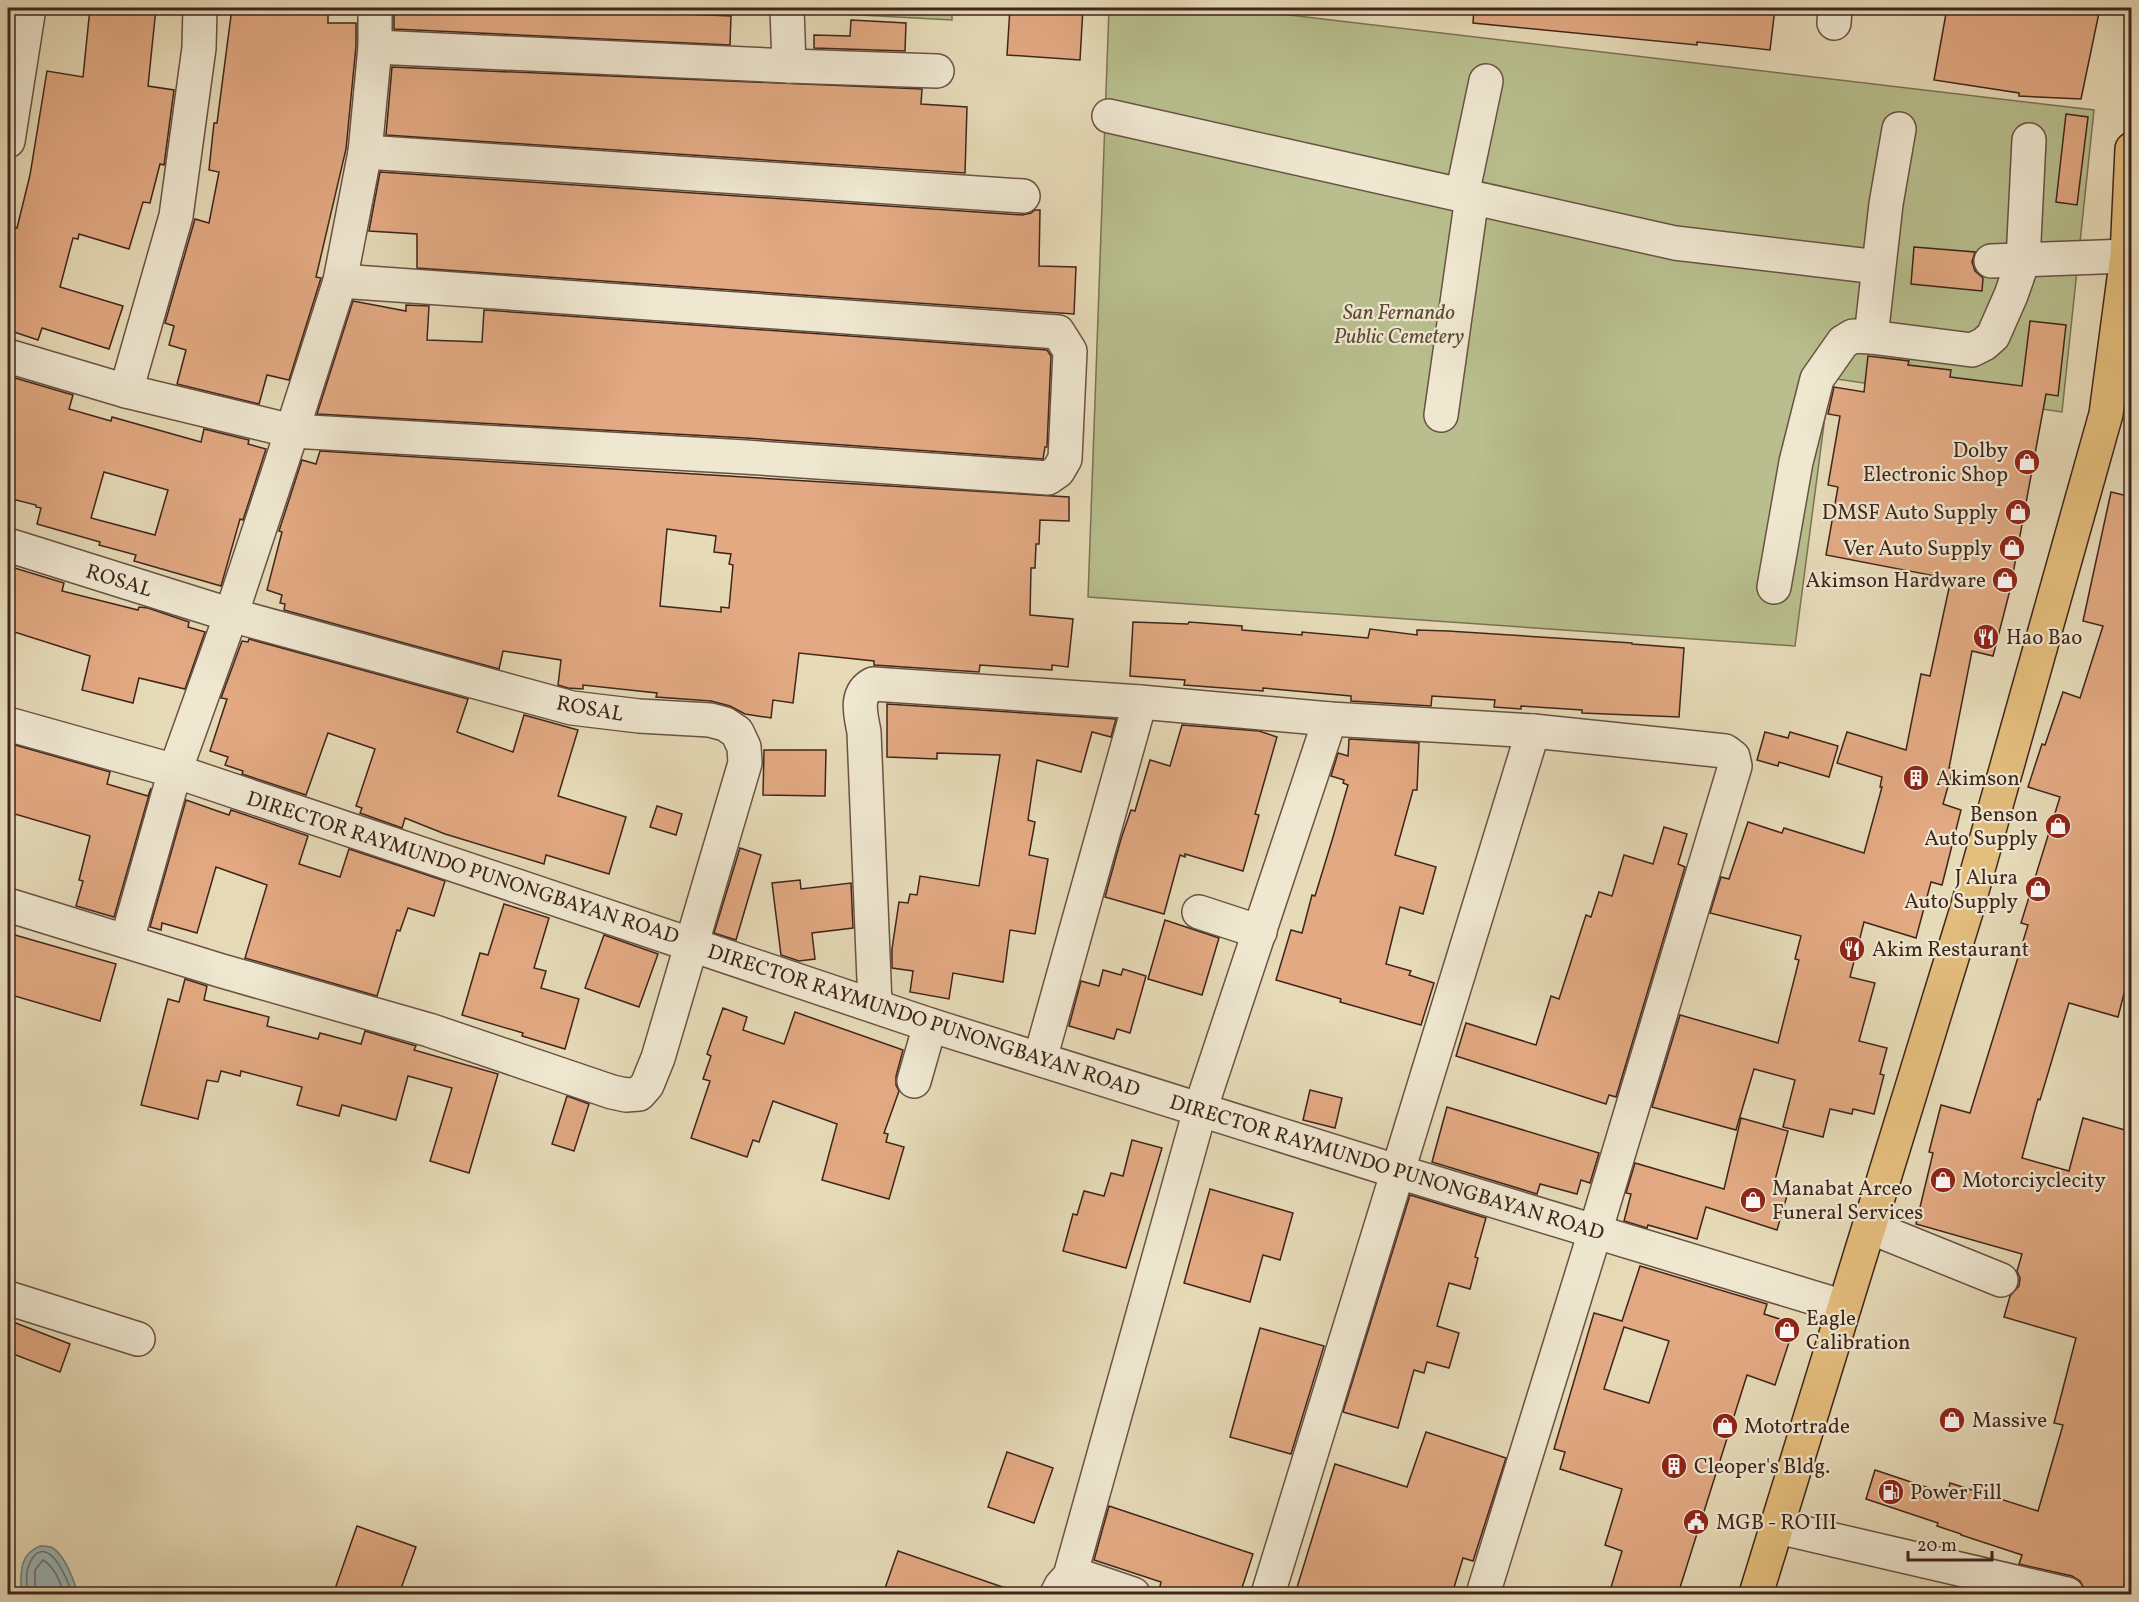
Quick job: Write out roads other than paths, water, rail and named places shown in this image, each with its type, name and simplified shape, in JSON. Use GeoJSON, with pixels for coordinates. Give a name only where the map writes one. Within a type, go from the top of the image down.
{"type":"FeatureCollection","features":[{"type":"Feature","properties":{"kind":"main road"},"geometry":{"type":"LineString","coordinates":[[1756,1594],[1966,912],[2106,414],[2126,310],[2132,149]]}},
{"type":"Feature","properties":{"kind":"street"},"geometry":{"type":"LineString","coordinates":[[8,141],[29,8]]}},
{"type":"Feature","properties":{"kind":"street"},"geometry":{"type":"LineString","coordinates":[[126,391],[176,216],[199,48],[200,8]]}},
{"type":"Feature","properties":{"kind":"street"},"geometry":{"type":"LineString","coordinates":[[8,905],[127,940],[175,771],[231,615],[340,281],[365,153],[375,47],[375,8]]}},
{"type":"Feature","properties":{"kind":"street"},"geometry":{"type":"LineString","coordinates":[[787,8],[789,66]]}},
{"type":"Feature","properties":{"kind":"street"},"geometry":{"type":"LineString","coordinates":[[375,47],[937,71]]}},
{"type":"Feature","properties":{"kind":"street"},"geometry":{"type":"LineString","coordinates":[[1441,415],[1467,196],[1486,81]]}},
{"type":"Feature","properties":{"kind":"street"},"geometry":{"type":"LineString","coordinates":[[1109,116],[1675,243],[1878,267]]}},
{"type":"Feature","properties":{"kind":"street"},"geometry":{"type":"LineString","coordinates":[[1872,337],[1886,204],[1899,129]]}},
{"type":"Feature","properties":{"kind":"street"},"geometry":{"type":"LineString","coordinates":[[1774,587],[1796,462],[1817,379],[1842,342],[1853,336],[1872,337],[1972,350],[1993,336],[2023,261],[2029,140]]}},
{"type":"Feature","properties":{"kind":"street"},"geometry":{"type":"LineString","coordinates":[[365,153],[1023,196]]}},
{"type":"Feature","properties":{"kind":"street"},"geometry":{"type":"LineString","coordinates":[[1990,261],[2127,256]]}},
{"type":"Feature","properties":{"kind":"street"},"geometry":{"type":"LineString","coordinates":[[8,356],[126,391],[292,431],[733,456],[1048,478],[1058,471],[1065,459],[1070,351],[1058,332],[340,281]]}},
{"type":"Feature","properties":{"kind":"street","name":"ROSAL"},"geometry":{"type":"LineString","coordinates":[[8,545],[231,615],[572,708],[639,716],[710,720],[725,724],[737,732],[744,747],[746,763],[653,1073],[639,1094],[626,1095],[429,1030],[222,971],[127,940]]}},
{"type":"Feature","properties":{"kind":"street"},"geometry":{"type":"LineString","coordinates":[[874,1005],[865,744],[860,705],[865,688],[873,684],[1140,702],[1330,719],[1533,731],[1725,751],[1733,757],[1735,766],[1483,1594]]}},
{"type":"Feature","properties":{"kind":"street"},"geometry":{"type":"LineString","coordinates":[[1040,1059],[1140,702]]}},
{"type":"Feature","properties":{"kind":"street"},"geometry":{"type":"LineString","coordinates":[[1063,1585],[1200,1110],[1330,719]]}},
{"type":"Feature","properties":{"kind":"street","name":"DIRECTOR RAYMUNDO PUNONGBAYAN ROAD"},"geometry":{"type":"LineString","coordinates":[[8,724],[175,771],[692,943],[930,1025],[1399,1172],[1844,1307]]}},
{"type":"Feature","properties":{"kind":"street"},"geometry":{"type":"LineString","coordinates":[[1268,1594],[1533,731]]}},
{"type":"Feature","properties":{"kind":"street"},"geometry":{"type":"LineString","coordinates":[[1199,912],[1260,932]]}},
{"type":"Feature","properties":{"kind":"street"},"geometry":{"type":"LineString","coordinates":[[914,1081],[930,1025]]}},
{"type":"Feature","properties":{"kind":"street"},"geometry":{"type":"LineString","coordinates":[[1870,1227],[2001,1280]]}},
{"type":"Feature","properties":{"kind":"street"},"geometry":{"type":"LineString","coordinates":[[8,1298],[138,1339]]}},
{"type":"Feature","properties":{"kind":"street"},"geometry":{"type":"LineString","coordinates":[[1778,1527],[2067,1594]]}},
{"type":"Feature","properties":{"kind":"street"},"geometry":{"type":"LineString","coordinates":[[1063,1585],[1083,1577],[1133,1594]]}},
{"type":"Feature","properties":{"kind":"water"},"geometry":{"type":"Polygon","coordinates":[[[40,1546],[51,1547],[61,1555],[78,1594],[21,1594],[21,1572],[24,1560],[28,1554],[40,1546]]]}},
{"type":"Feature","properties":{"kind":"place","name":"Dolby Electronic Shop"},"geometry":{"type":"Point","coordinates":[2027,462]}},
{"type":"Feature","properties":{"kind":"place","name":"DMSF Auto Supply"},"geometry":{"type":"Point","coordinates":[2018,512]}},
{"type":"Feature","properties":{"kind":"place","name":"Ver Auto Supply"},"geometry":{"type":"Point","coordinates":[2012,548]}},
{"type":"Feature","properties":{"kind":"place","name":"Akimson Hardware"},"geometry":{"type":"Point","coordinates":[2005,580]}},
{"type":"Feature","properties":{"kind":"place","name":"Hao Bao"},"geometry":{"type":"Point","coordinates":[1986,637]}},
{"type":"Feature","properties":{"kind":"place","name":"Akimson"},"geometry":{"type":"Point","coordinates":[1916,778]}},
{"type":"Feature","properties":{"kind":"place","name":"Benson Auto Supply"},"geometry":{"type":"Point","coordinates":[2058,826]}},
{"type":"Feature","properties":{"kind":"place","name":"J Alura Auto Supply"},"geometry":{"type":"Point","coordinates":[2038,889]}},
{"type":"Feature","properties":{"kind":"place","name":"Akim Restaurant"},"geometry":{"type":"Point","coordinates":[1852,949]}},
{"type":"Feature","properties":{"kind":"place","name":"Motorciyclecity"},"geometry":{"type":"Point","coordinates":[1943,1180]}},
{"type":"Feature","properties":{"kind":"place","name":"Manabat Arceo Funeral Services"},"geometry":{"type":"Point","coordinates":[1753,1200]}},
{"type":"Feature","properties":{"kind":"place","name":"Eagle Calibration"},"geometry":{"type":"Point","coordinates":[1787,1330]}},
{"type":"Feature","properties":{"kind":"place","name":"Massive"},"geometry":{"type":"Point","coordinates":[1952,1420]}},
{"type":"Feature","properties":{"kind":"place","name":"Motortrade"},"geometry":{"type":"Point","coordinates":[1725,1426]}},
{"type":"Feature","properties":{"kind":"place","name":"Cleoper's Bldg."},"geometry":{"type":"Point","coordinates":[1674,1466]}},
{"type":"Feature","properties":{"kind":"place","name":"Power Fill"},"geometry":{"type":"Point","coordinates":[1891,1492]}},
{"type":"Feature","properties":{"kind":"place","name":"MGB - RO III"},"geometry":{"type":"Point","coordinates":[1696,1522]}},
{"type":"Feature","properties":{"kind":"park label","name":"San Fernando Public Cemetery"},"geometry":{"type":"Point","coordinates":[1399,324]}}]}
